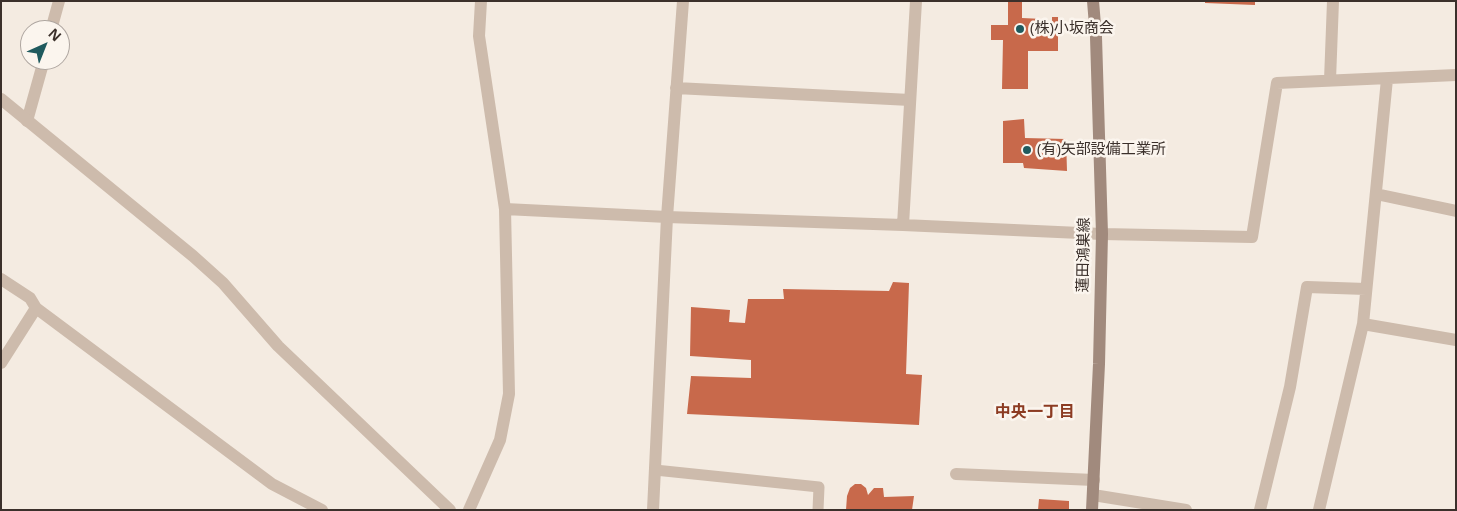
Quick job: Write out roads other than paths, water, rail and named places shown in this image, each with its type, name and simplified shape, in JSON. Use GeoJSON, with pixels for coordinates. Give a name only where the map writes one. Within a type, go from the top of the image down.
{"type":"FeatureCollection","features":[{"type":"Feature","properties":{"kind":"main road","name":"蓮田鴻巣線"},"geometry":{"type":"LineString","coordinates":[[1092,510],[1102,234],[1096,37],[1093,1]]}},
{"type":"Feature","properties":{"kind":"street"},"geometry":{"type":"LineString","coordinates":[[54,20],[59,1]]}},
{"type":"Feature","properties":{"kind":"street"},"geometry":{"type":"LineString","coordinates":[[469,510],[500,440],[509,394],[505,209],[478,36],[481,1]]}},
{"type":"Feature","properties":{"kind":"street"},"geometry":{"type":"LineString","coordinates":[[653,510],[667,217],[683,1]]}},
{"type":"Feature","properties":{"kind":"street"},"geometry":{"type":"LineString","coordinates":[[903,225],[916,1]]}},
{"type":"Feature","properties":{"kind":"street"},"geometry":{"type":"LineString","coordinates":[[1330,80],[1333,1]]}},
{"type":"Feature","properties":{"kind":"street"},"geometry":{"type":"LineString","coordinates":[[28,121],[41,70]]}},
{"type":"Feature","properties":{"kind":"street"},"geometry":{"type":"LineString","coordinates":[[505,209],[1102,234],[1252,237],[1277,83],[1456,75]]}},
{"type":"Feature","properties":{"kind":"street"},"geometry":{"type":"LineString","coordinates":[[1319,510],[1363,324],[1387,79]]}},
{"type":"Feature","properties":{"kind":"street"},"geometry":{"type":"LineString","coordinates":[[676,88],[910,100]]}},
{"type":"Feature","properties":{"kind":"street"},"geometry":{"type":"LineString","coordinates":[[1,99],[193,256],[223,283],[278,346],[450,510]]}},
{"type":"Feature","properties":{"kind":"street"},"geometry":{"type":"LineString","coordinates":[[1376,194],[1456,211]]}},
{"type":"Feature","properties":{"kind":"street"},"geometry":{"type":"LineString","coordinates":[[1,279],[30,298],[36,308],[272,484],[322,510]]}},
{"type":"Feature","properties":{"kind":"street"},"geometry":{"type":"LineString","coordinates":[[1260,510],[1290,387],[1307,287],[1366,289]]}},
{"type":"Feature","properties":{"kind":"street"},"geometry":{"type":"LineString","coordinates":[[1,363],[36,308]]}},
{"type":"Feature","properties":{"kind":"street"},"geometry":{"type":"LineString","coordinates":[[1363,324],[1456,340]]}},
{"type":"Feature","properties":{"kind":"street"},"geometry":{"type":"LineString","coordinates":[[956,474],[1094,480]]}},
{"type":"Feature","properties":{"kind":"street"},"geometry":{"type":"LineString","coordinates":[[1093,495],[1186,510]]}},
{"type":"Feature","properties":{"kind":"lane"},"geometry":{"type":"LineString","coordinates":[[655,470],[819,487],[818,510]]}},
{"type":"Feature","properties":{"kind":"place","name":"(株)小坂商会"},"geometry":{"type":"Point","coordinates":[1020,29]}},
{"type":"Feature","properties":{"kind":"place","name":"(有)矢部設備工業所"},"geometry":{"type":"Point","coordinates":[1027,150]}},
{"type":"Feature","properties":{"kind":"district","name":"中央一丁目"},"geometry":{"type":"Point","coordinates":[1035,412]}}]}
